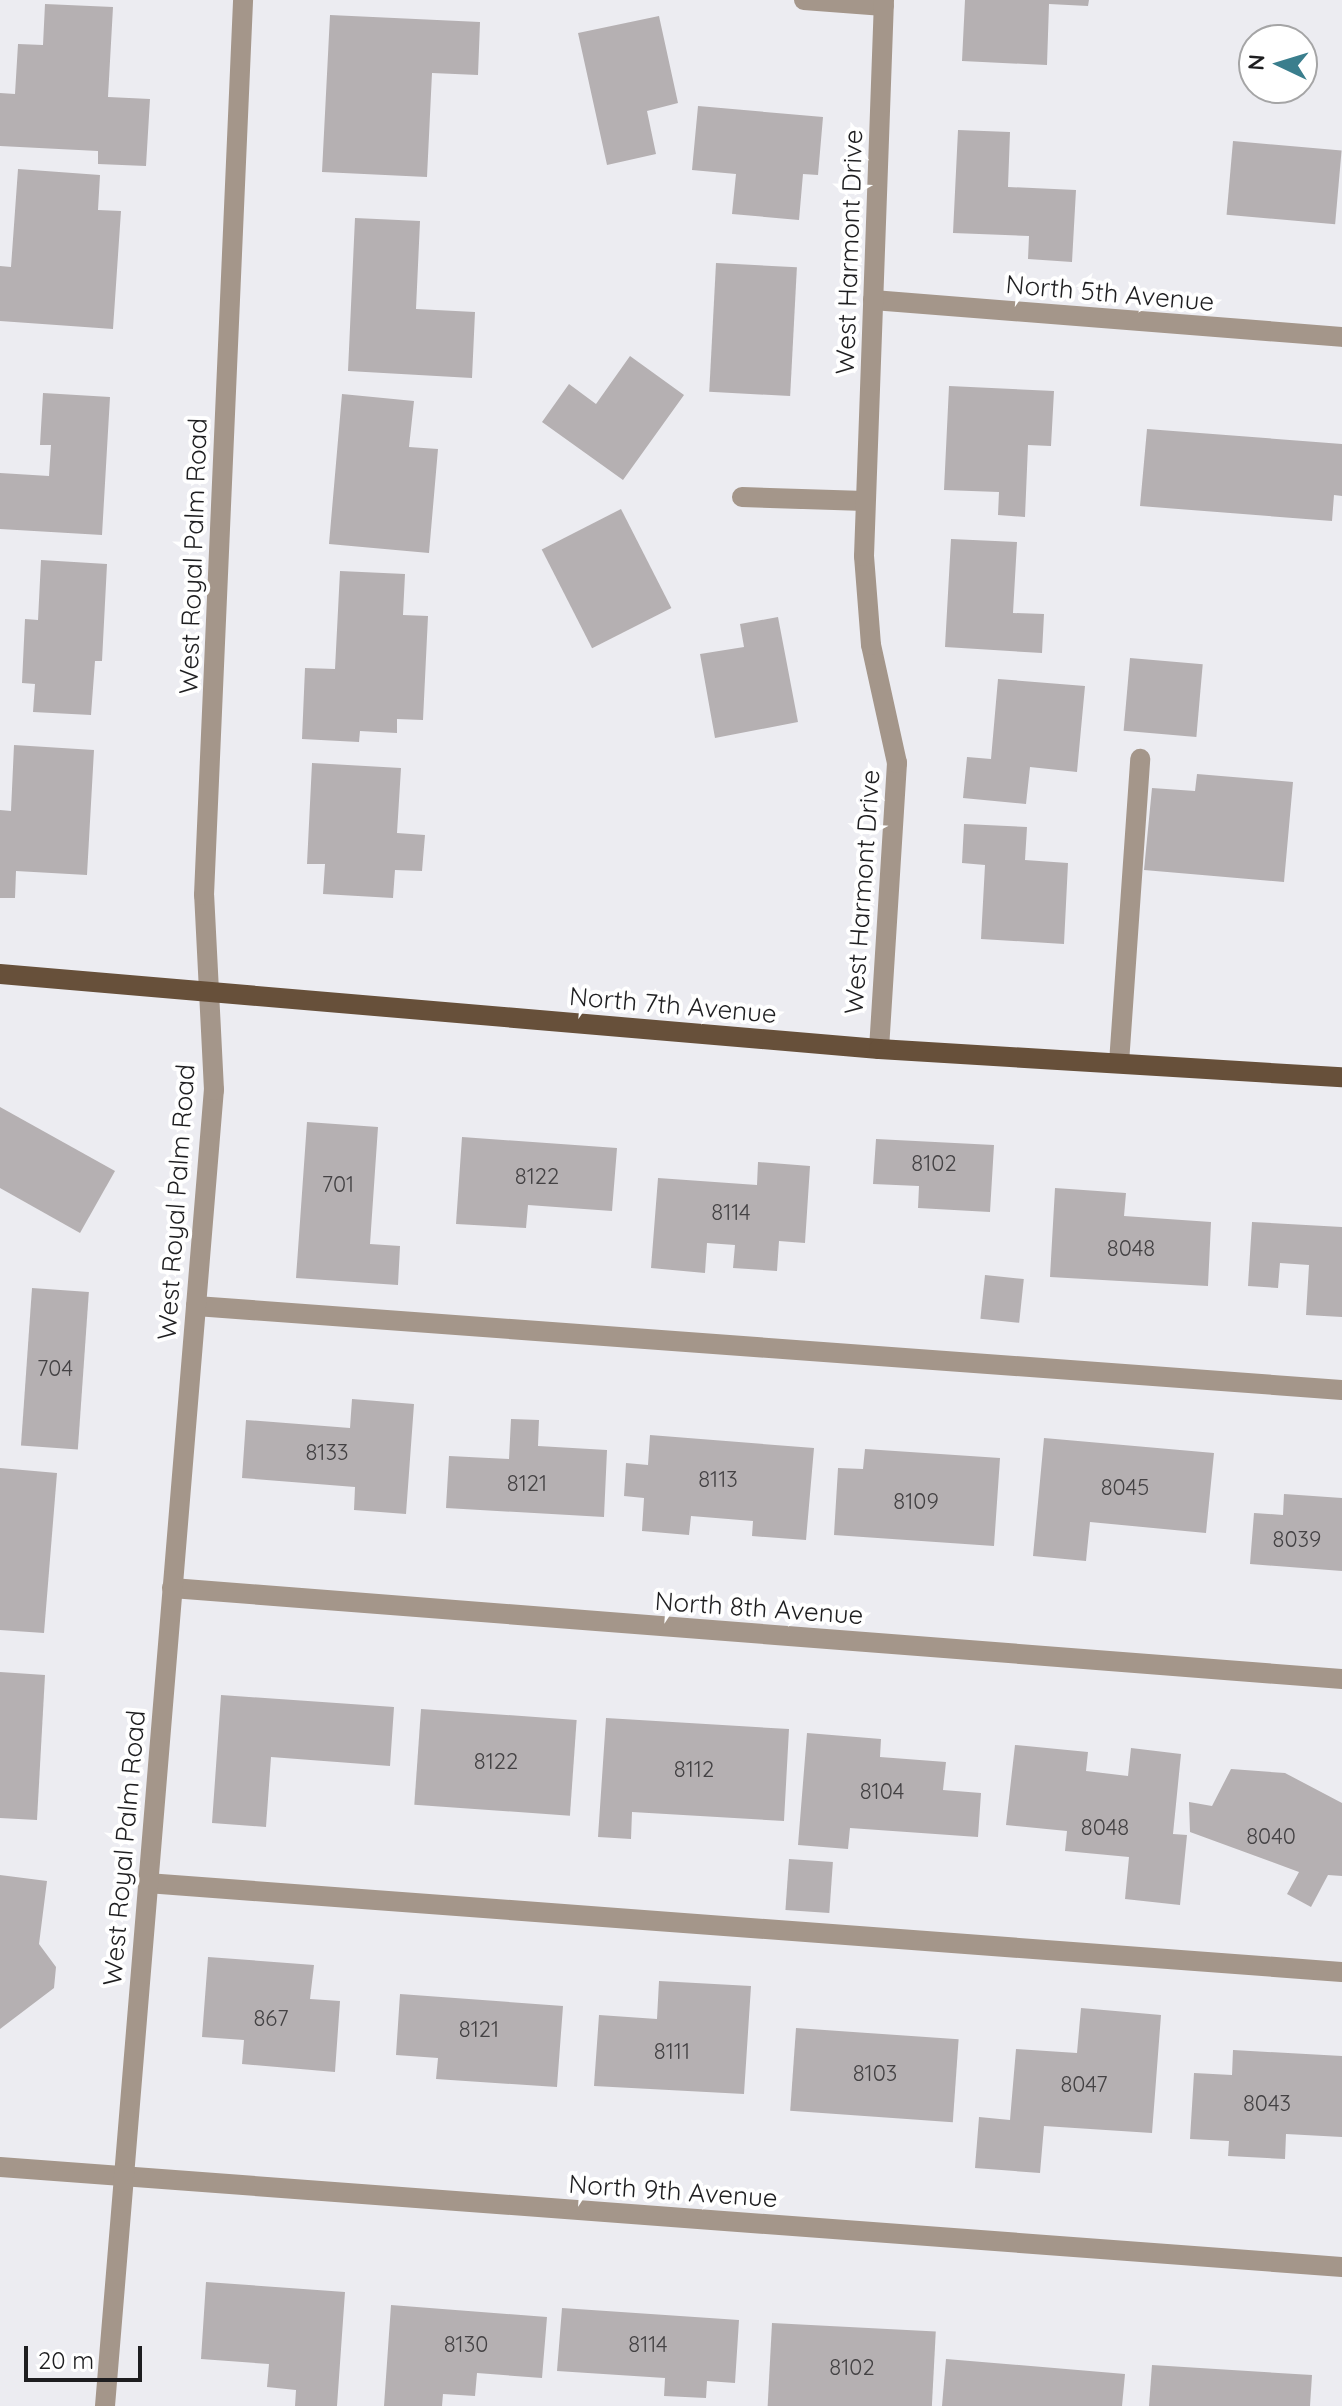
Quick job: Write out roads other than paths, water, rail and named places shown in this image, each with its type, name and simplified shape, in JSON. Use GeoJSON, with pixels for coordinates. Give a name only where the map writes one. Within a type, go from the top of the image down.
{"type":"FeatureCollection","features":[{"type":"Feature","properties":{"kind":"main road","name":"North 7th Avenue"},"geometry":{"type":"LineString","coordinates":[[0,974],[879,1049],[1342,1077]]}},
{"type":"Feature","properties":{"kind":"street","name":"West Royal Palm Road"},"geometry":{"type":"LineString","coordinates":[[105,2406],[214,1090],[204,895],[243,0]]}},
{"type":"Feature","properties":{"kind":"street","name":"West Harmont Drive"},"geometry":{"type":"LineString","coordinates":[[804,0],[884,3],[865,501],[871,645],[897,763],[879,1049]]}},
{"type":"Feature","properties":{"kind":"street","name":"North 5th Avenue"},"geometry":{"type":"LineString","coordinates":[[873,300],[1342,337]]}},
{"type":"Feature","properties":{"kind":"street"},"geometry":{"type":"LineString","coordinates":[[742,497],[865,501]]}},
{"type":"Feature","properties":{"kind":"street"},"geometry":{"type":"LineString","coordinates":[[1119,1063],[1140,759]]}},
{"type":"Feature","properties":{"kind":"street"},"geometry":{"type":"LineString","coordinates":[[196,1306],[1342,1390]]}},
{"type":"Feature","properties":{"kind":"street","name":"North 8th Avenue"},"geometry":{"type":"LineString","coordinates":[[172,1588],[1342,1679]]}},
{"type":"Feature","properties":{"kind":"street"},"geometry":{"type":"LineString","coordinates":[[147,1883],[1342,1972]]}},
{"type":"Feature","properties":{"kind":"street","name":"North 9th Avenue"},"geometry":{"type":"LineString","coordinates":[[0,2167],[1342,2267]]}}]}
